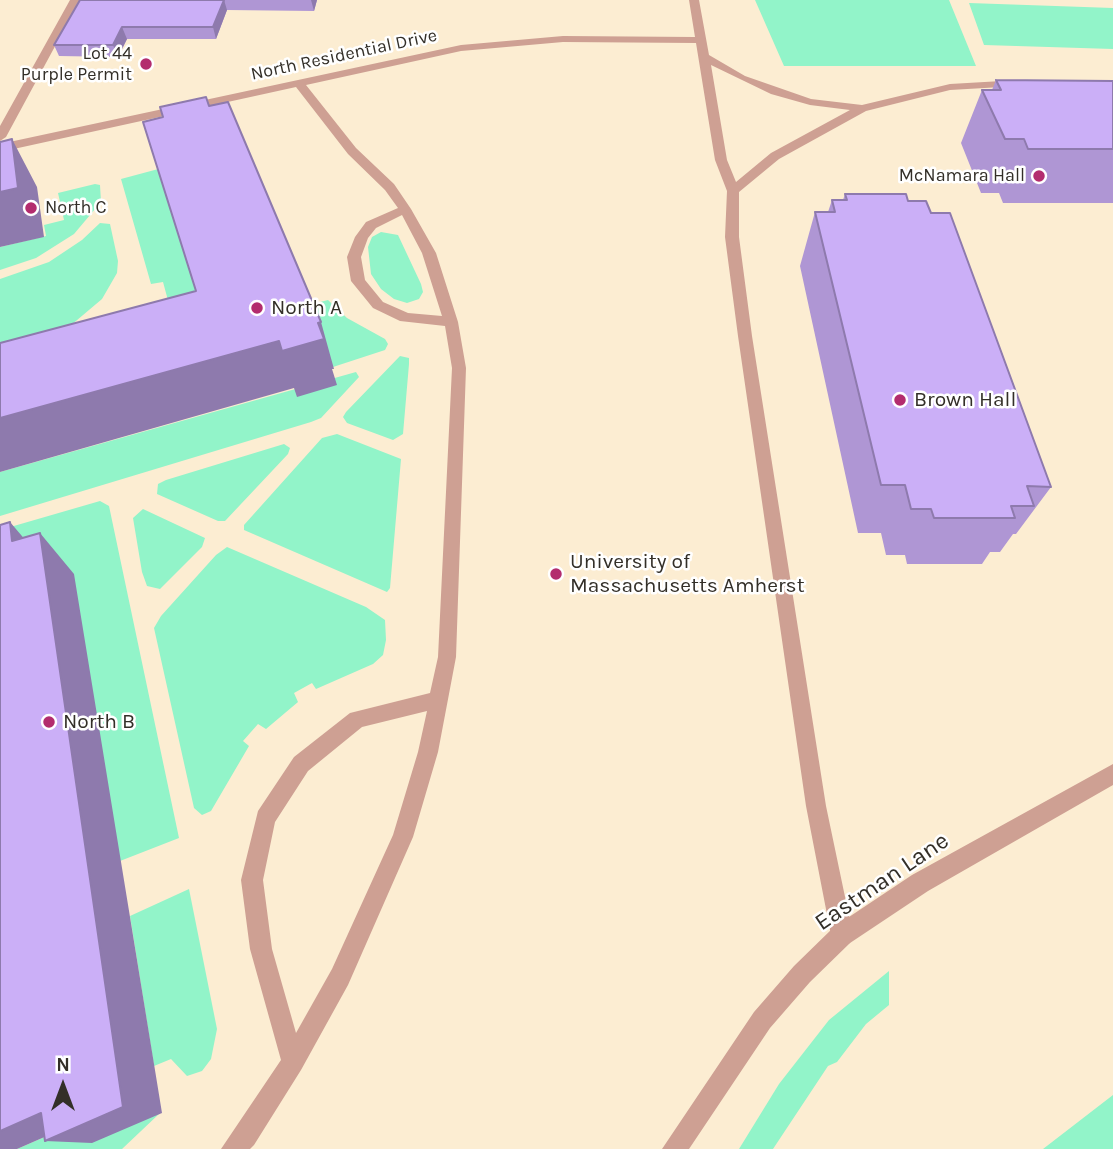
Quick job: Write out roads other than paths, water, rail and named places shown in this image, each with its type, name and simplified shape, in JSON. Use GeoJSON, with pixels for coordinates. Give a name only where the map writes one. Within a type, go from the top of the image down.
{"type":"FeatureCollection","features":[{"type":"Feature","properties":{"kind":"street"},"geometry":{"type":"LineString","coordinates":[[0,137],[75,0]]}},
{"type":"Feature","properties":{"kind":"street"},"geometry":{"type":"LineString","coordinates":[[694,0],[721,160],[733,191],[732,237],[747,349],[816,806],[842,935]]}},
{"type":"Feature","properties":{"kind":"street","name":"North Residential Drive"},"geometry":{"type":"LineString","coordinates":[[0,148],[461,48],[563,39],[700,40]]}},
{"type":"Feature","properties":{"kind":"street"},"geometry":{"type":"LineString","coordinates":[[702,56],[741,78],[775,92],[810,102],[862,108]]}},
{"type":"Feature","properties":{"kind":"street"},"geometry":{"type":"LineString","coordinates":[[233,1149],[245,1136],[293,1062],[340,977],[403,837],[440,699],[447,657],[459,368],[451,322],[429,253],[405,209],[390,187],[352,151],[299,83]]}},
{"type":"Feature","properties":{"kind":"street"},"geometry":{"type":"LineString","coordinates":[[733,191],[775,156],[862,108],[950,87],[1032,83]]}},
{"type":"Feature","properties":{"kind":"street"},"geometry":{"type":"LineString","coordinates":[[405,209],[371,225],[362,237],[354,257],[358,281],[378,305],[405,318],[451,322]]}},
{"type":"Feature","properties":{"kind":"street"},"geometry":{"type":"LineString","coordinates":[[293,1062],[261,949],[252,880],[265,818],[301,764],[357,719],[440,699]]}},
{"type":"Feature","properties":{"kind":"street","name":"Eastman Lane"},"geometry":{"type":"LineString","coordinates":[[674,1149],[762,1020],[802,974],[842,935],[920,883],[1113,774]]}},
{"type":"Feature","properties":{"kind":"place","name":"Lot 44 Purple Permit"},"geometry":{"type":"Point","coordinates":[146,64]}},
{"type":"Feature","properties":{"kind":"place","name":"McNamara Hall"},"geometry":{"type":"Point","coordinates":[1039,176]}},
{"type":"Feature","properties":{"kind":"place","name":"North C"},"geometry":{"type":"Point","coordinates":[31,208]}},
{"type":"Feature","properties":{"kind":"place","name":"North A"},"geometry":{"type":"Point","coordinates":[257,308]}},
{"type":"Feature","properties":{"kind":"place","name":"Brown Hall"},"geometry":{"type":"Point","coordinates":[900,400]}},
{"type":"Feature","properties":{"kind":"place","name":"University of Massachusetts Amherst"},"geometry":{"type":"Point","coordinates":[556,574]}},
{"type":"Feature","properties":{"kind":"place","name":"North B"},"geometry":{"type":"Point","coordinates":[49,722]}}]}
